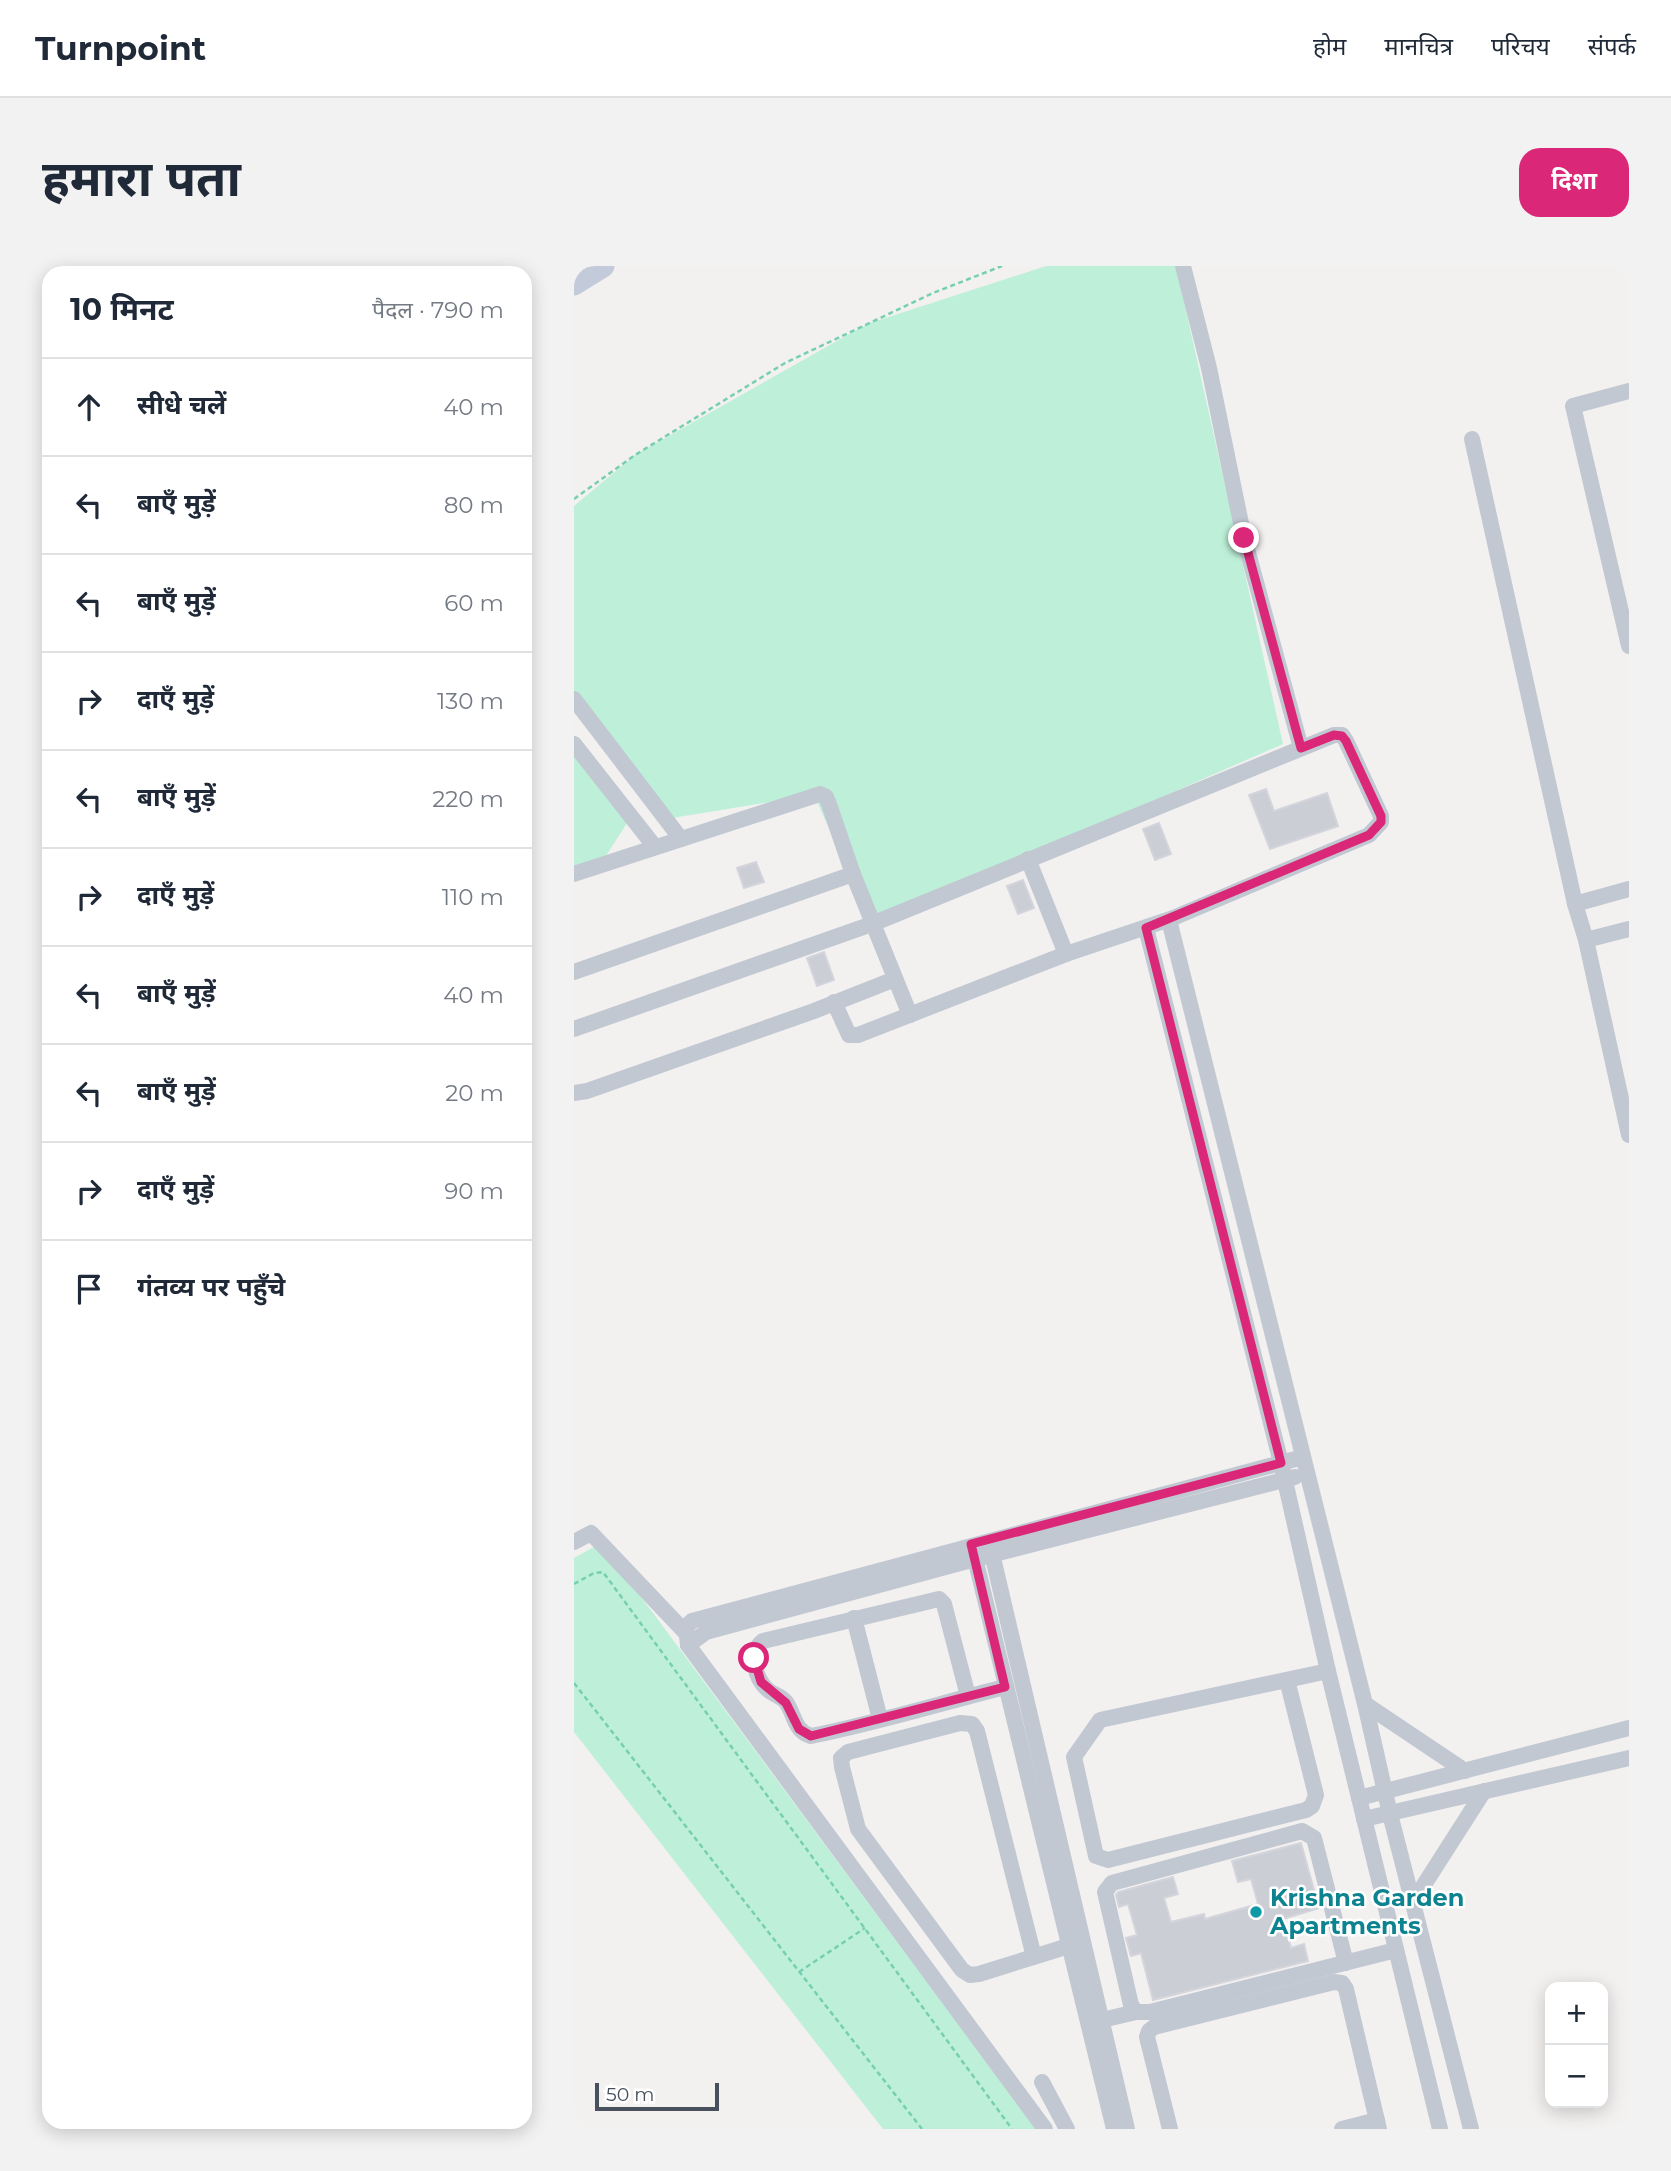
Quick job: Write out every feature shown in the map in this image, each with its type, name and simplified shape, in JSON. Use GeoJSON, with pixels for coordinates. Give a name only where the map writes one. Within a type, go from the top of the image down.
{"type":"FeatureCollection","features":[{"type":"Feature","properties":{"kind":"main road"},"geometry":{"type":"LineString","coordinates":[[574,284],[603,266]]}},
{"type":"Feature","properties":{"kind":"street"},"geometry":{"type":"LineString","coordinates":[[1183,266],[1209,368],[1244,538],[1301,748]]}},
{"type":"Feature","properties":{"kind":"street"},"geometry":{"type":"LineString","coordinates":[[1629,391],[1573,406],[1629,646]]}},
{"type":"Feature","properties":{"kind":"street"},"geometry":{"type":"LineString","coordinates":[[1472,439],[1629,1135]]}},
{"type":"Feature","properties":{"kind":"street"},"geometry":{"type":"LineString","coordinates":[[574,699],[681,839]]}},
{"type":"Feature","properties":{"kind":"street"},"geometry":{"type":"LineString","coordinates":[[574,1029],[872,924],[1334,735],[1342,736],[1346,741],[1381,816],[1381,822],[1369,835],[1169,919],[1066,954],[853,1037],[849,1035],[834,1002]]}},
{"type":"Feature","properties":{"kind":"street"},"geometry":{"type":"LineString","coordinates":[[574,744],[655,847]]}},
{"type":"Feature","properties":{"kind":"street"},"geometry":{"type":"LineString","coordinates":[[574,874],[820,794],[826,797],[829,804],[853,874],[909,1015]]}},
{"type":"Feature","properties":{"kind":"street"},"geometry":{"type":"LineString","coordinates":[[1028,859],[1066,954]]}},
{"type":"Feature","properties":{"kind":"street"},"geometry":{"type":"LineString","coordinates":[[574,972],[853,874]]}},
{"type":"Feature","properties":{"kind":"street"},"geometry":{"type":"LineString","coordinates":[[1575,904],[1629,889]]}},
{"type":"Feature","properties":{"kind":"street"},"geometry":{"type":"LineString","coordinates":[[1169,919],[1390,1814],[1471,2129]]}},
{"type":"Feature","properties":{"kind":"street"},"geometry":{"type":"LineString","coordinates":[[1146,928],[1283,1471],[1328,1671],[1440,2129]]}},
{"type":"Feature","properties":{"kind":"street"},"geometry":{"type":"LineString","coordinates":[[1586,940],[1629,929]]}},
{"type":"Feature","properties":{"kind":"street"},"geometry":{"type":"LineString","coordinates":[[574,1093],[587,1091],[895,979]]}},
{"type":"Feature","properties":{"kind":"street"},"geometry":{"type":"LineString","coordinates":[[1283,1471],[1303,1457]]}},
{"type":"Feature","properties":{"kind":"street"},"geometry":{"type":"LineString","coordinates":[[687,1638],[990,1547],[1283,1471],[1307,1473]]}},
{"type":"Feature","properties":{"kind":"street"},"geometry":{"type":"LineString","coordinates":[[574,1542],[591,1533],[687,1638],[1045,2129]]}},
{"type":"Feature","properties":{"kind":"street"},"geometry":{"type":"LineString","coordinates":[[990,1547],[1127,2129]]}},
{"type":"Feature","properties":{"kind":"street"},"geometry":{"type":"LineString","coordinates":[[973,1552],[1114,2129]]}},
{"type":"Feature","properties":{"kind":"street"},"geometry":{"type":"LineString","coordinates":[[968,1696],[942,1601],[933,1599],[854,1618],[763,1641],[756,1647],[755,1665],[761,1682],[786,1703],[799,1729],[811,1736],[1005,1687]]}},
{"type":"Feature","properties":{"kind":"street"},"geometry":{"type":"LineString","coordinates":[[854,1618],[880,1719]]}},
{"type":"Feature","properties":{"kind":"street"},"geometry":{"type":"LineString","coordinates":[[1287,1681],[1316,1795],[1312,1806],[1306,1810],[1108,1860],[1096,1856],[1073,1757],[1096,1724],[1107,1718],[1328,1671]]}},
{"type":"Feature","properties":{"kind":"street"},"geometry":{"type":"LineString","coordinates":[[1365,1704],[1465,1771]]}},
{"type":"Feature","properties":{"kind":"street"},"geometry":{"type":"LineString","coordinates":[[1034,1956],[977,1731],[972,1724],[960,1723],[848,1752],[841,1758],[858,1829],[961,1970],[970,1975],[979,1974],[1069,1945]]}},
{"type":"Feature","properties":{"kind":"street"},"geometry":{"type":"LineString","coordinates":[[1359,1798],[1629,1728]]}},
{"type":"Feature","properties":{"kind":"street"},"geometry":{"type":"LineString","coordinates":[[1364,1819],[1629,1758]]}},
{"type":"Feature","properties":{"kind":"street"},"geometry":{"type":"LineString","coordinates":[[1412,1902],[1484,1791]]}},
{"type":"Feature","properties":{"kind":"street"},"geometry":{"type":"LineString","coordinates":[[1136,2012],[1131,2005],[1105,1900],[1107,1887],[1112,1883],[1302,1831],[1314,1838],[1346,1962]]}},
{"type":"Feature","properties":{"kind":"street"},"geometry":{"type":"LineString","coordinates":[[1102,2020],[1136,2012],[1150,2012],[1396,1950]]}},
{"type":"Feature","properties":{"kind":"street"},"geometry":{"type":"LineString","coordinates":[[1170,2129],[1147,2038],[1149,2031],[1154,2027],[1334,1982],[1342,1983],[1346,1989],[1378,2125],[1342,2129]]}},
{"type":"Feature","properties":{"kind":"street"},"geometry":{"type":"LineString","coordinates":[[1042,2082],[1067,2129]]}},
{"type":"Feature","properties":{"kind":"path"},"geometry":{"type":"LineString","coordinates":[[574,499],[635,455],[785,363],[933,293],[1002,266]]}},
{"type":"Feature","properties":{"kind":"path"},"geometry":{"type":"LineString","coordinates":[[574,1584],[594,1573],[603,1572],[1012,2129]]}},
{"type":"Feature","properties":{"kind":"path"},"geometry":{"type":"LineString","coordinates":[[574,1683],[922,2129]]}},
{"type":"Feature","properties":{"kind":"path"},"geometry":{"type":"LineString","coordinates":[[799,1972],[865,1928]]}},
{"type":"Feature","properties":{"kind":"green space"},"geometry":{"type":"Polygon","coordinates":[[[1046,266],[1176,266],[1283,744],[872,924],[814,795],[666,819],[574,700],[574,506],[635,455],[867,324],[1046,266]]]}},
{"type":"Feature","properties":{"kind":"green space"},"geometry":{"type":"Polygon","coordinates":[[[574,756],[631,817],[600,865],[574,874],[574,756]]]}},
{"type":"Feature","properties":{"kind":"green space"},"geometry":{"type":"Polygon","coordinates":[[[601,1543],[1036,2129],[883,2129],[574,1732],[574,1558],[601,1543]]]}},
{"type":"Feature","properties":{"kind":"building"},"geometry":{"type":"Polygon","coordinates":[[[1266,789],[1274,811],[1327,793],[1338,826],[1270,849],[1249,795],[1266,789]]]}},
{"type":"Feature","properties":{"kind":"building"},"geometry":{"type":"Polygon","coordinates":[[[1159,823],[1171,854],[1155,860],[1143,829],[1159,823]]]}},
{"type":"Feature","properties":{"kind":"building"},"geometry":{"type":"Polygon","coordinates":[[[756,862],[764,882],[744,888],[737,868],[756,862]]]}},
{"type":"Feature","properties":{"kind":"building"},"geometry":{"type":"Polygon","coordinates":[[[1023,880],[1034,908],[1018,914],[1007,886],[1023,880]]]}},
{"type":"Feature","properties":{"kind":"building"},"geometry":{"type":"Polygon","coordinates":[[[824,952],[834,980],[817,986],[807,958],[824,952]]]}},
{"type":"Feature","properties":{"kind":"building"},"geometry":{"type":"Polygon","coordinates":[[[1301,1843],[1319,1908],[1283,1919],[1291,1948],[1304,1944],[1308,1961],[1153,2000],[1141,1953],[1131,1956],[1126,1938],[1137,1935],[1128,1904],[1119,1907],[1116,1895],[1118,1892],[1173,1877],[1178,1894],[1164,1898],[1171,1922],[1204,1914],[1205,1919],[1258,1904],[1251,1879],[1238,1882],[1232,1861],[1301,1843]]]}},
{"type":"Feature","properties":{"kind":"place","name":"Krishna Garden Apartments"},"geometry":{"type":"Point","coordinates":[1256,1912]}},
{"type":"Feature","properties":{"kind":"route"},"geometry":{"type":"LineString","coordinates":[[754,1658],[761,1682],[786,1703],[799,1729],[811,1736],[1005,1687],[971,1544],[1281,1463],[1146,928],[1369,835],[1381,822],[1381,816],[1342,736],[1334,735],[1301,748],[1244,538]]}}]}
